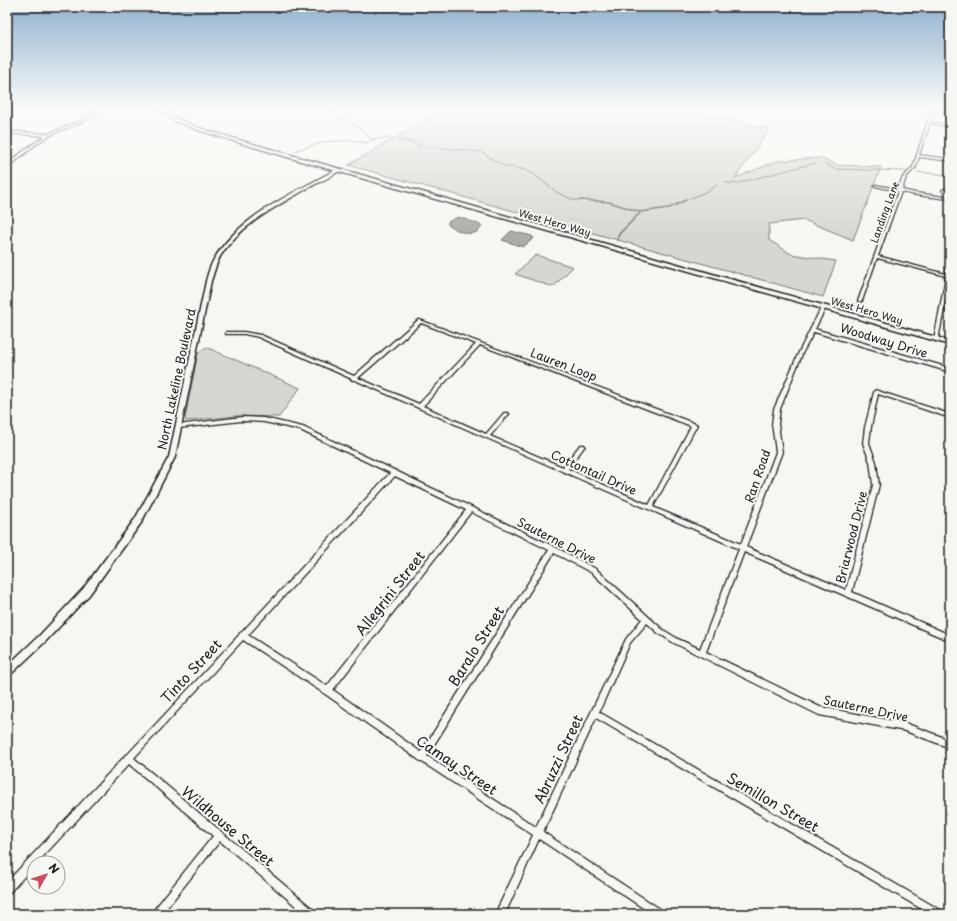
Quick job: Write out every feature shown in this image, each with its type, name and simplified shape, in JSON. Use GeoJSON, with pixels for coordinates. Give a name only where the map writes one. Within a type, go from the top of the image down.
{"type":"FeatureCollection","features":[{"type":"Feature","properties":{"kind":"main road","name":"West Hero Way"},"geometry":{"type":"LineString","coordinates":[[273,151],[950,343]]}},
{"type":"Feature","properties":{"kind":"street"},"geometry":{"type":"LineString","coordinates":[[7,166],[25,151]]}},
{"type":"Feature","properties":{"kind":"street","name":"Landing Lane"},"geometry":{"type":"LineString","coordinates":[[860,301],[900,191],[906,177],[914,167],[919,151]]}},
{"type":"Feature","properties":{"kind":"street"},"geometry":{"type":"LineString","coordinates":[[918,156],[950,160]]}},
{"type":"Feature","properties":{"kind":"street","name":"North Lakeline Boulevard"},"geometry":{"type":"LineString","coordinates":[[7,672],[43,638],[86,592],[138,522],[172,457],[209,278],[218,256],[229,242],[258,217],[338,170]]}},
{"type":"Feature","properties":{"kind":"street"},"geometry":{"type":"LineString","coordinates":[[876,186],[932,197],[950,198]]}},
{"type":"Feature","properties":{"kind":"street"},"geometry":{"type":"LineString","coordinates":[[944,190],[950,198]]}},
{"type":"Feature","properties":{"kind":"street"},"geometry":{"type":"LineString","coordinates":[[876,257],[949,276]]}},
{"type":"Feature","properties":{"kind":"street"},"geometry":{"type":"LineString","coordinates":[[936,340],[950,264]]}},
{"type":"Feature","properties":{"kind":"street","name":"Ran Road"},"geometry":{"type":"LineString","coordinates":[[702,653],[779,452],[775,424],[777,409],[800,352],[824,307]]}},
{"type":"Feature","properties":{"kind":"street"},"geometry":{"type":"LineString","coordinates":[[942,307],[950,309]]}},
{"type":"Feature","properties":{"kind":"street","name":"Lauren Loop"},"geometry":{"type":"LineString","coordinates":[[354,379],[420,321],[694,425],[650,508]]}},
{"type":"Feature","properties":{"kind":"street","name":"Woodway Drive"},"geometry":{"type":"LineString","coordinates":[[812,330],[950,370]]}},
{"type":"Feature","properties":{"kind":"street","name":"Cottontail Drive"},"geometry":{"type":"LineString","coordinates":[[228,333],[244,333],[259,336],[354,379],[420,406],[650,508],[950,638]]}},
{"type":"Feature","properties":{"kind":"street"},"geometry":{"type":"LineString","coordinates":[[420,406],[479,344]]}},
{"type":"Feature","properties":{"kind":"street","name":"Briarwood Drive"},"geometry":{"type":"LineString","coordinates":[[848,594],[876,485],[873,462],[866,443],[876,392],[950,416]]}},
{"type":"Feature","properties":{"kind":"street"},"geometry":{"type":"LineString","coordinates":[[487,436],[506,414]]}},
{"type":"Feature","properties":{"kind":"street","name":"Sauterne Drive"},"geometry":{"type":"LineString","coordinates":[[179,426],[242,419],[281,422],[301,428],[553,548],[594,571],[660,631],[676,641],[819,710],[905,727],[950,744]]}},
{"type":"Feature","properties":{"kind":"street"},"geometry":{"type":"LineString","coordinates":[[564,470],[582,446]]}},
{"type":"Feature","properties":{"kind":"street","name":"Tinto Street"},"geometry":{"type":"LineString","coordinates":[[7,889],[395,472]]}},
{"type":"Feature","properties":{"kind":"street","name":"Allegrini Street"},"geometry":{"type":"LineString","coordinates":[[328,691],[470,509]]}},
{"type":"Feature","properties":{"kind":"street","name":"Baralo Street"},"geometry":{"type":"LineString","coordinates":[[422,757],[553,548]]}},
{"type":"Feature","properties":{"kind":"street","name":"Abruzzi Street"},"geometry":{"type":"LineString","coordinates":[[500,914],[628,641],[646,619]]}},
{"type":"Feature","properties":{"kind":"street","name":"Camay Street"},"geometry":{"type":"LineString","coordinates":[[242,635],[328,691],[422,757],[660,914]]}},
{"type":"Feature","properties":{"kind":"street","name":"Semillon Street"},"geometry":{"type":"LineString","coordinates":[[594,713],[939,914]]}},
{"type":"Feature","properties":{"kind":"street","name":"Wildhouse Street"},"geometry":{"type":"LineString","coordinates":[[128,758],[312,914]]}},
{"type":"Feature","properties":{"kind":"street"},"geometry":{"type":"LineString","coordinates":[[156,914],[219,835]]}},
{"type":"Feature","properties":{"kind":"shaded area"},"geometry":{"type":"Polygon","coordinates":[[[373,151],[754,151],[735,178],[777,161],[820,158],[837,165],[881,167],[853,240],[804,220],[769,224],[769,240],[791,254],[836,261],[823,297],[348,165],[373,151]]]}},
{"type":"Feature","properties":{"kind":"shaded area"},"geometry":{"type":"Polygon","coordinates":[[[458,217],[482,226],[475,233],[461,232],[448,225],[448,222],[458,217]]]}},
{"type":"Feature","properties":{"kind":"shaded area"},"geometry":{"type":"Polygon","coordinates":[[[511,231],[532,236],[534,238],[523,247],[502,240],[511,231]]]}},
{"type":"Feature","properties":{"kind":"shaded area"},"geometry":{"type":"Polygon","coordinates":[[[536,255],[573,267],[553,287],[515,274],[536,255]]]}},
{"type":"Feature","properties":{"kind":"shaded area"},"geometry":{"type":"Polygon","coordinates":[[[206,347],[300,388],[279,417],[236,416],[186,421],[185,419],[198,353],[206,347]]]}},
{"type":"Feature","properties":{"kind":"waterway"},"geometry":{"type":"LineString","coordinates":[[471,151],[481,152],[504,166],[522,169],[532,173],[558,193],[574,200],[590,201]]}},
{"type":"Feature","properties":{"kind":"waterway"},"geometry":{"type":"LineString","coordinates":[[725,182],[731,184],[738,183],[815,163]]}},
{"type":"Feature","properties":{"kind":"waterway"},"geometry":{"type":"LineString","coordinates":[[825,164],[835,169],[905,171]]}},
{"type":"Feature","properties":{"kind":"waterway"},"geometry":{"type":"LineString","coordinates":[[916,172],[950,175]]}},
{"type":"Feature","properties":{"kind":"waterway"},"geometry":{"type":"LineString","coordinates":[[684,201],[710,190],[717,185]]}},
{"type":"Feature","properties":{"kind":"waterway"},"geometry":{"type":"LineString","coordinates":[[581,200],[590,201]]}},
{"type":"Feature","properties":{"kind":"waterway"},"geometry":{"type":"LineString","coordinates":[[590,201],[609,202],[640,212],[669,208],[686,200]]}},
{"type":"Feature","properties":{"kind":"waterway"},"geometry":{"type":"LineString","coordinates":[[590,201],[599,201]]}},
{"type":"Feature","properties":{"kind":"waterway"},"geometry":{"type":"LineString","coordinates":[[617,241],[619,234],[640,213]]}}]}
